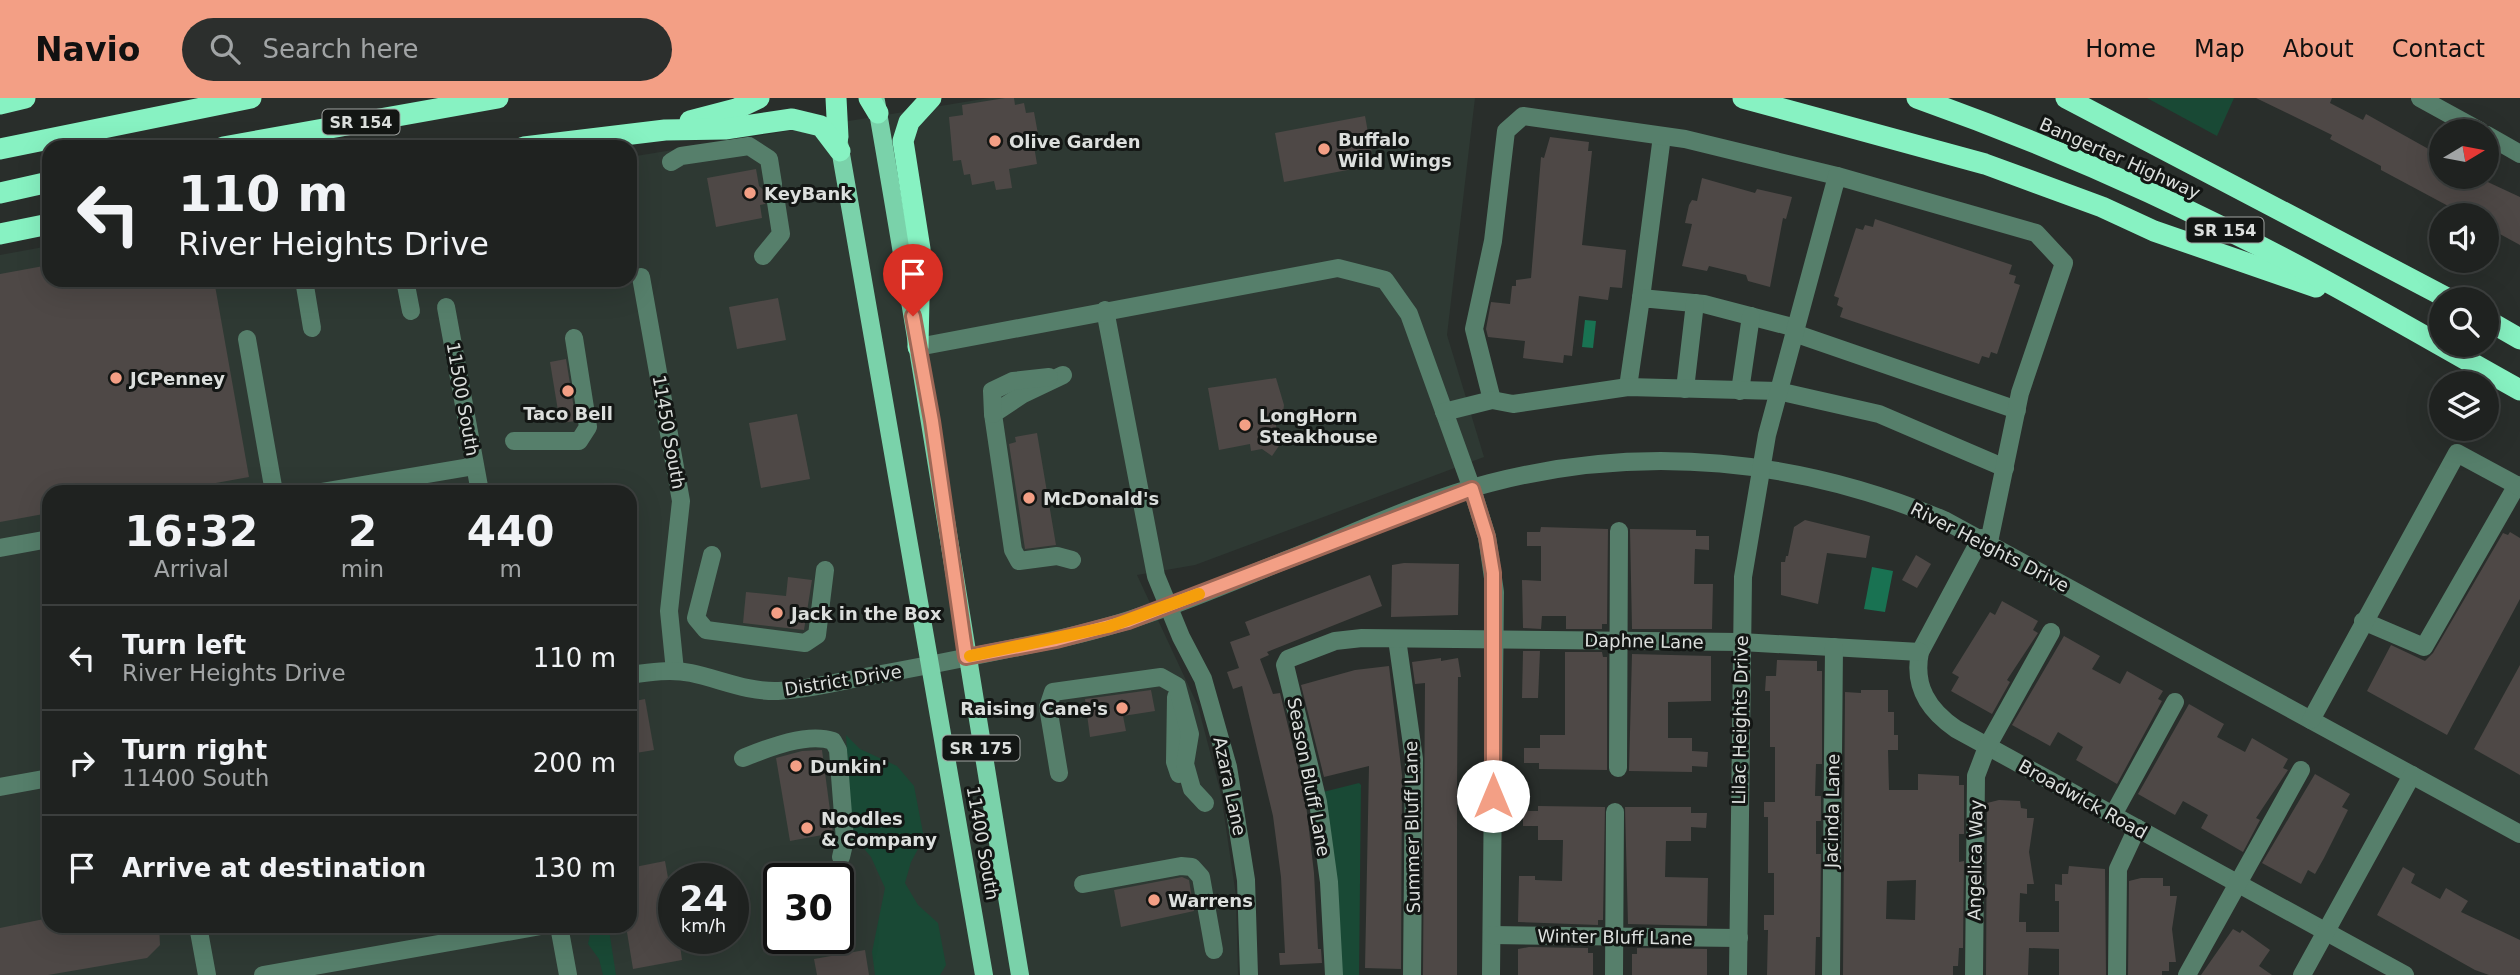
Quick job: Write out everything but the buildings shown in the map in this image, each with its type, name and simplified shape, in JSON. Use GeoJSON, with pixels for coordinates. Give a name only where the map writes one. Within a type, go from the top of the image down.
{"type":"FeatureCollection","features":[{"type":"Feature","properties":{"kind":"highway"},"geometry":{"type":"LineString","coordinates":[[0,104],[24,98]]}},
{"type":"Feature","properties":{"kind":"highway"},"geometry":{"type":"LineString","coordinates":[[44,140],[251,98]]}},
{"type":"Feature","properties":{"kind":"highway","name":"SR 154"},"geometry":{"type":"LineString","coordinates":[[262,140],[498,98]]}},
{"type":"Feature","properties":{"kind":"highway"},"geometry":{"type":"LineString","coordinates":[[665,130],[736,109],[759,98]]}},
{"type":"Feature","properties":{"kind":"highway"},"geometry":{"type":"LineString","coordinates":[[834,98],[839,144]]}},
{"type":"Feature","properties":{"kind":"highway"},"geometry":{"type":"LineString","coordinates":[[918,347],[920,249],[903,141],[909,121],[931,98]]}},
{"type":"Feature","properties":{"kind":"highway"},"geometry":{"type":"LineString","coordinates":[[1744,98],[1985,164],[2090,203],[2154,231],[2368,304]]}},
{"type":"Feature","properties":{"kind":"highway","name":"Bangerter Highway"},"geometry":{"type":"LineString","coordinates":[[1917,98],[2087,167],[2184,210],[2368,304],[2520,390]]}},
{"type":"Feature","properties":{"kind":"highway","name":"Bangerter Highway"},"geometry":{"type":"LineString","coordinates":[[2066,98],[2429,289]]}},
{"type":"Feature","properties":{"kind":"highway"},"geometry":{"type":"LineString","coordinates":[[582,140],[665,130],[725,129],[782,119],[800,119],[821,126],[839,144]]}},
{"type":"Feature","properties":{"kind":"highway"},"geometry":{"type":"LineString","coordinates":[[0,149],[42,140]]}},
{"type":"Feature","properties":{"kind":"highway"},"geometry":{"type":"LineString","coordinates":[[0,193],[42,184]]}},
{"type":"Feature","properties":{"kind":"highway"},"geometry":{"type":"LineString","coordinates":[[0,234],[42,225]]}},
{"type":"Feature","properties":{"kind":"highway"},"geometry":{"type":"LineString","coordinates":[[2499,327],[2520,339]]}},
{"type":"Feature","properties":{"kind":"main road","name":"11400 South"},"geometry":{"type":"LineString","coordinates":[[874,103],[932,421],[966,657],[1020,975]]}},
{"type":"Feature","properties":{"kind":"main road","name":"11400 South"},"geometry":{"type":"LineString","coordinates":[[839,144],[932,664],[984,975]]}},
{"type":"Feature","properties":{"kind":"street"},"geometry":{"type":"LineString","coordinates":[[2431,101],[2460,119]]}},
{"type":"Feature","properties":{"kind":"street"},"geometry":{"type":"LineString","coordinates":[[1492,400],[1474,329],[1493,241],[1506,131],[1523,116],[1662,136],[1837,176],[2036,233],[2064,263],[2017,410],[2005,468],[1985,540],[1920,652]]}},
{"type":"Feature","properties":{"kind":"street"},"geometry":{"type":"LineString","coordinates":[[1628,387],[1662,136]]}},
{"type":"Feature","properties":{"kind":"street"},"geometry":{"type":"LineString","coordinates":[[2499,142],[2520,153]]}},
{"type":"Feature","properties":{"kind":"street"},"geometry":{"type":"LineString","coordinates":[[671,162],[681,156],[749,146],[769,159],[773,184]]}},
{"type":"Feature","properties":{"kind":"street","name":"Lilac Heights Drive"},"geometry":{"type":"LineString","coordinates":[[1738,975],[1743,578],[1778,391],[1837,176]]}},
{"type":"Feature","properties":{"kind":"street"},"geometry":{"type":"LineString","coordinates":[[762,256],[781,234],[776,202]]}},
{"type":"Feature","properties":{"kind":"street"},"geometry":{"type":"LineString","coordinates":[[918,347],[1338,268],[1385,280],[1409,314],[1472,489],[1491,555],[1494,640],[1491,975]]}},
{"type":"Feature","properties":{"kind":"street","name":"11450 South"},"geometry":{"type":"LineString","coordinates":[[641,277],[681,501],[669,611],[675,671]]}},
{"type":"Feature","properties":{"kind":"street"},"geometry":{"type":"LineString","coordinates":[[305,287],[312,328]]}},
{"type":"Feature","properties":{"kind":"street"},"geometry":{"type":"LineString","coordinates":[[406,287],[411,311]]}},
{"type":"Feature","properties":{"kind":"street"},"geometry":{"type":"LineString","coordinates":[[1641,298],[1695,303],[1751,316],[2017,410]]}},
{"type":"Feature","properties":{"kind":"street"},"geometry":{"type":"LineString","coordinates":[[1685,389],[1695,303]]}},
{"type":"Feature","properties":{"kind":"street","name":"11500 South"},"geometry":{"type":"LineString","coordinates":[[446,307],[479,485]]}},
{"type":"Feature","properties":{"kind":"street","name":"Azara Lane"},"geometry":{"type":"LineString","coordinates":[[1105,310],[1156,576],[1167,607],[1203,679],[1228,767],[1246,880],[1249,975]]}},
{"type":"Feature","properties":{"kind":"street"},"geometry":{"type":"LineString","coordinates":[[1740,391],[1751,316]]}},
{"type":"Feature","properties":{"kind":"street"},"geometry":{"type":"LineString","coordinates":[[514,441],[579,441],[588,427],[574,338]]}},
{"type":"Feature","properties":{"kind":"street"},"geometry":{"type":"LineString","coordinates":[[247,339],[273,485]]}},
{"type":"Feature","properties":{"kind":"street"},"geometry":{"type":"LineString","coordinates":[[1063,375],[1023,394],[993,414],[1013,550],[1019,561],[1058,556],[1072,560]]}},
{"type":"Feature","properties":{"kind":"street"},"geometry":{"type":"LineString","coordinates":[[1444,412],[1492,400],[1513,404],[1628,387],[1778,391],[1879,414],[2005,468]]}},
{"type":"Feature","properties":{"kind":"street"},"geometry":{"type":"LineString","coordinates":[[2311,720],[2363,621],[2458,453],[2518,486],[2424,647],[2363,621]]}},
{"type":"Feature","properties":{"kind":"street","name":"River Heights Drive"},"geometry":{"type":"LineString","coordinates":[[932,664],[1088,632],[1167,607],[1472,489],[1529,474],[1612,462],[1695,460],[1762,466],[1863,489],[1904,503],[1985,540],[2520,834]]}},
{"type":"Feature","properties":{"kind":"street"},"geometry":{"type":"LineString","coordinates":[[362,485],[475,466]]}},
{"type":"Feature","properties":{"kind":"street"},"geometry":{"type":"LineString","coordinates":[[1618,768],[1619,531]]}},
{"type":"Feature","properties":{"kind":"street"},"geometry":{"type":"LineString","coordinates":[[0,548],[42,540]]}},
{"type":"Feature","properties":{"kind":"street"},"geometry":{"type":"LineString","coordinates":[[712,555],[696,618],[706,630],[806,643],[817,635],[825,570]]}},
{"type":"Feature","properties":{"kind":"street","name":"Angelica Way"},"geometry":{"type":"LineString","coordinates":[[1974,975],[1976,776],[1987,747],[2051,632]]}},
{"type":"Feature","properties":{"kind":"street","name":"Daphne Lane"},"geometry":{"type":"LineString","coordinates":[[1285,663],[1344,639],[1741,642],[1920,652]]}},
{"type":"Feature","properties":{"kind":"street","name":"Summer Bluff Lane"},"geometry":{"type":"LineString","coordinates":[[1397,639],[1415,759],[1412,975]]}},
{"type":"Feature","properties":{"kind":"street","name":"Jacinda Lane"},"geometry":{"type":"LineString","coordinates":[[1830,975],[1834,647]]}},
{"type":"Feature","properties":{"kind":"street","name":"Broadwick Road"},"geometry":{"type":"LineString","coordinates":[[1920,652],[1918,677],[1928,705],[1943,720],[1987,747],[2405,975]]}},
{"type":"Feature","properties":{"kind":"street","name":"Season Bluff Lane"},"geometry":{"type":"LineString","coordinates":[[1285,663],[1318,802],[1329,882],[1334,975]]}},
{"type":"Feature","properties":{"kind":"street","name":"District Drive"},"geometry":{"type":"LineString","coordinates":[[637,674],[675,671],[755,690],[778,691],[932,664]]}},
{"type":"Feature","properties":{"kind":"street"},"geometry":{"type":"LineString","coordinates":[[1059,773],[1048,707],[1053,692],[1161,677],[1177,686],[1190,734],[1185,764],[1192,789],[1205,803]]}},
{"type":"Feature","properties":{"kind":"street"},"geometry":{"type":"LineString","coordinates":[[2113,815],[2175,702]]}},
{"type":"Feature","properties":{"kind":"street"},"geometry":{"type":"LineString","coordinates":[[743,758],[782,745],[817,739],[833,741],[838,750],[845,839],[841,857]]}},
{"type":"Feature","properties":{"kind":"street"},"geometry":{"type":"LineString","coordinates":[[2187,975],[2301,770]]}},
{"type":"Feature","properties":{"kind":"street"},"geometry":{"type":"LineString","coordinates":[[2302,975],[2412,775]]}},
{"type":"Feature","properties":{"kind":"street"},"geometry":{"type":"LineString","coordinates":[[0,787],[42,779]]}},
{"type":"Feature","properties":{"kind":"street"},"geometry":{"type":"LineString","coordinates":[[1614,975],[1615,812]]}},
{"type":"Feature","properties":{"kind":"street"},"geometry":{"type":"LineString","coordinates":[[2117,975],[2118,869],[2137,828]]}},
{"type":"Feature","properties":{"kind":"street"},"geometry":{"type":"LineString","coordinates":[[1083,884],[1181,866],[1192,867],[1201,877],[1214,950]]}},
{"type":"Feature","properties":{"kind":"street"},"geometry":{"type":"LineString","coordinates":[[199,933],[207,975]]}},
{"type":"Feature","properties":{"kind":"street"},"geometry":{"type":"LineString","coordinates":[[263,975],[501,933]]}},
{"type":"Feature","properties":{"kind":"street"},"geometry":{"type":"LineString","coordinates":[[560,933],[568,975]]}},
{"type":"Feature","properties":{"kind":"street","name":"Winter Bluff Lane"},"geometry":{"type":"LineString","coordinates":[[1492,935],[1738,938]]}},
{"type":"Feature","properties":{"kind":"shaded area"},"geometry":{"type":"Polygon","coordinates":[[[989,98],[1475,98],[1447,335],[1484,457],[1195,565],[1137,575],[1198,706],[1221,794],[1236,896],[1238,975],[0,975],[0,255],[42,247],[42,287],[637,287],[637,156],[989,98]]]}},
{"type":"Feature","properties":{"kind":"shaded area"},"geometry":{"type":"Polygon","coordinates":[[[2147,98],[2234,98],[2217,136],[2147,98]]]}},
{"type":"Feature","properties":{"kind":"shaded area"},"geometry":{"type":"Polygon","coordinates":[[[1585,320],[1596,321],[1593,348],[1582,347],[1585,320]]]}},
{"type":"Feature","properties":{"kind":"shaded area"},"geometry":{"type":"Polygon","coordinates":[[[1872,567],[1893,571],[1885,612],[1864,609],[1872,567]]]}},
{"type":"Feature","properties":{"kind":"shaded area"},"geometry":{"type":"Polygon","coordinates":[[[846,735],[860,749],[897,766],[914,786],[924,838],[911,862],[905,883],[918,905],[938,923],[946,965],[940,975],[875,975],[872,952],[885,888],[871,857],[852,834],[846,735]]]}},
{"type":"Feature","properties":{"kind":"shaded area"},"geometry":{"type":"Polygon","coordinates":[[[1359,783],[1359,975],[1342,975],[1323,792],[1359,783]]]}},
{"type":"Feature","properties":{"kind":"shaded area"},"geometry":{"type":"Polygon","coordinates":[[[590,933],[609,933],[616,975],[603,975],[599,959],[588,944],[590,933]]]}},
{"type":"Feature","properties":{"kind":"slow traffic"},"geometry":{"type":"LineString","coordinates":[[970,656],[1108,627],[1199,594]]}},
{"type":"Feature","properties":{"kind":"place","name":"Olive Garden"},"geometry":{"type":"Point","coordinates":[995,141]}},
{"type":"Feature","properties":{"kind":"place","name":"Buffalo Wild Wings"},"geometry":{"type":"Point","coordinates":[1324,149]}},
{"type":"Feature","properties":{"kind":"place","name":"KeyBank"},"geometry":{"type":"Point","coordinates":[750,193]}},
{"type":"Feature","properties":{"kind":"place","name":"JCPenney"},"geometry":{"type":"Point","coordinates":[116,378]}},
{"type":"Feature","properties":{"kind":"place","name":"Taco Bell"},"geometry":{"type":"Point","coordinates":[568,391]}},
{"type":"Feature","properties":{"kind":"place","name":"LongHorn Steakhouse"},"geometry":{"type":"Point","coordinates":[1245,425]}},
{"type":"Feature","properties":{"kind":"place","name":"McDonald's"},"geometry":{"type":"Point","coordinates":[1029,498]}},
{"type":"Feature","properties":{"kind":"place","name":"Jack in the Box"},"geometry":{"type":"Point","coordinates":[777,613]}},
{"type":"Feature","properties":{"kind":"place","name":"Raising Cane's"},"geometry":{"type":"Point","coordinates":[1122,708]}},
{"type":"Feature","properties":{"kind":"place","name":"Dunkin'"},"geometry":{"type":"Point","coordinates":[796,766]}},
{"type":"Feature","properties":{"kind":"place","name":"Noodles & Company"},"geometry":{"type":"Point","coordinates":[807,828]}},
{"type":"Feature","properties":{"kind":"place","name":"Warrens"},"geometry":{"type":"Point","coordinates":[1154,900]}},
{"type":"Feature","properties":{"kind":"route"},"geometry":{"type":"LineString","coordinates":[[913,316],[932,421],[966,657],[1056,640],[1128,621],[1472,489],[1487,537],[1493,573],[1493,796]]}}]}
